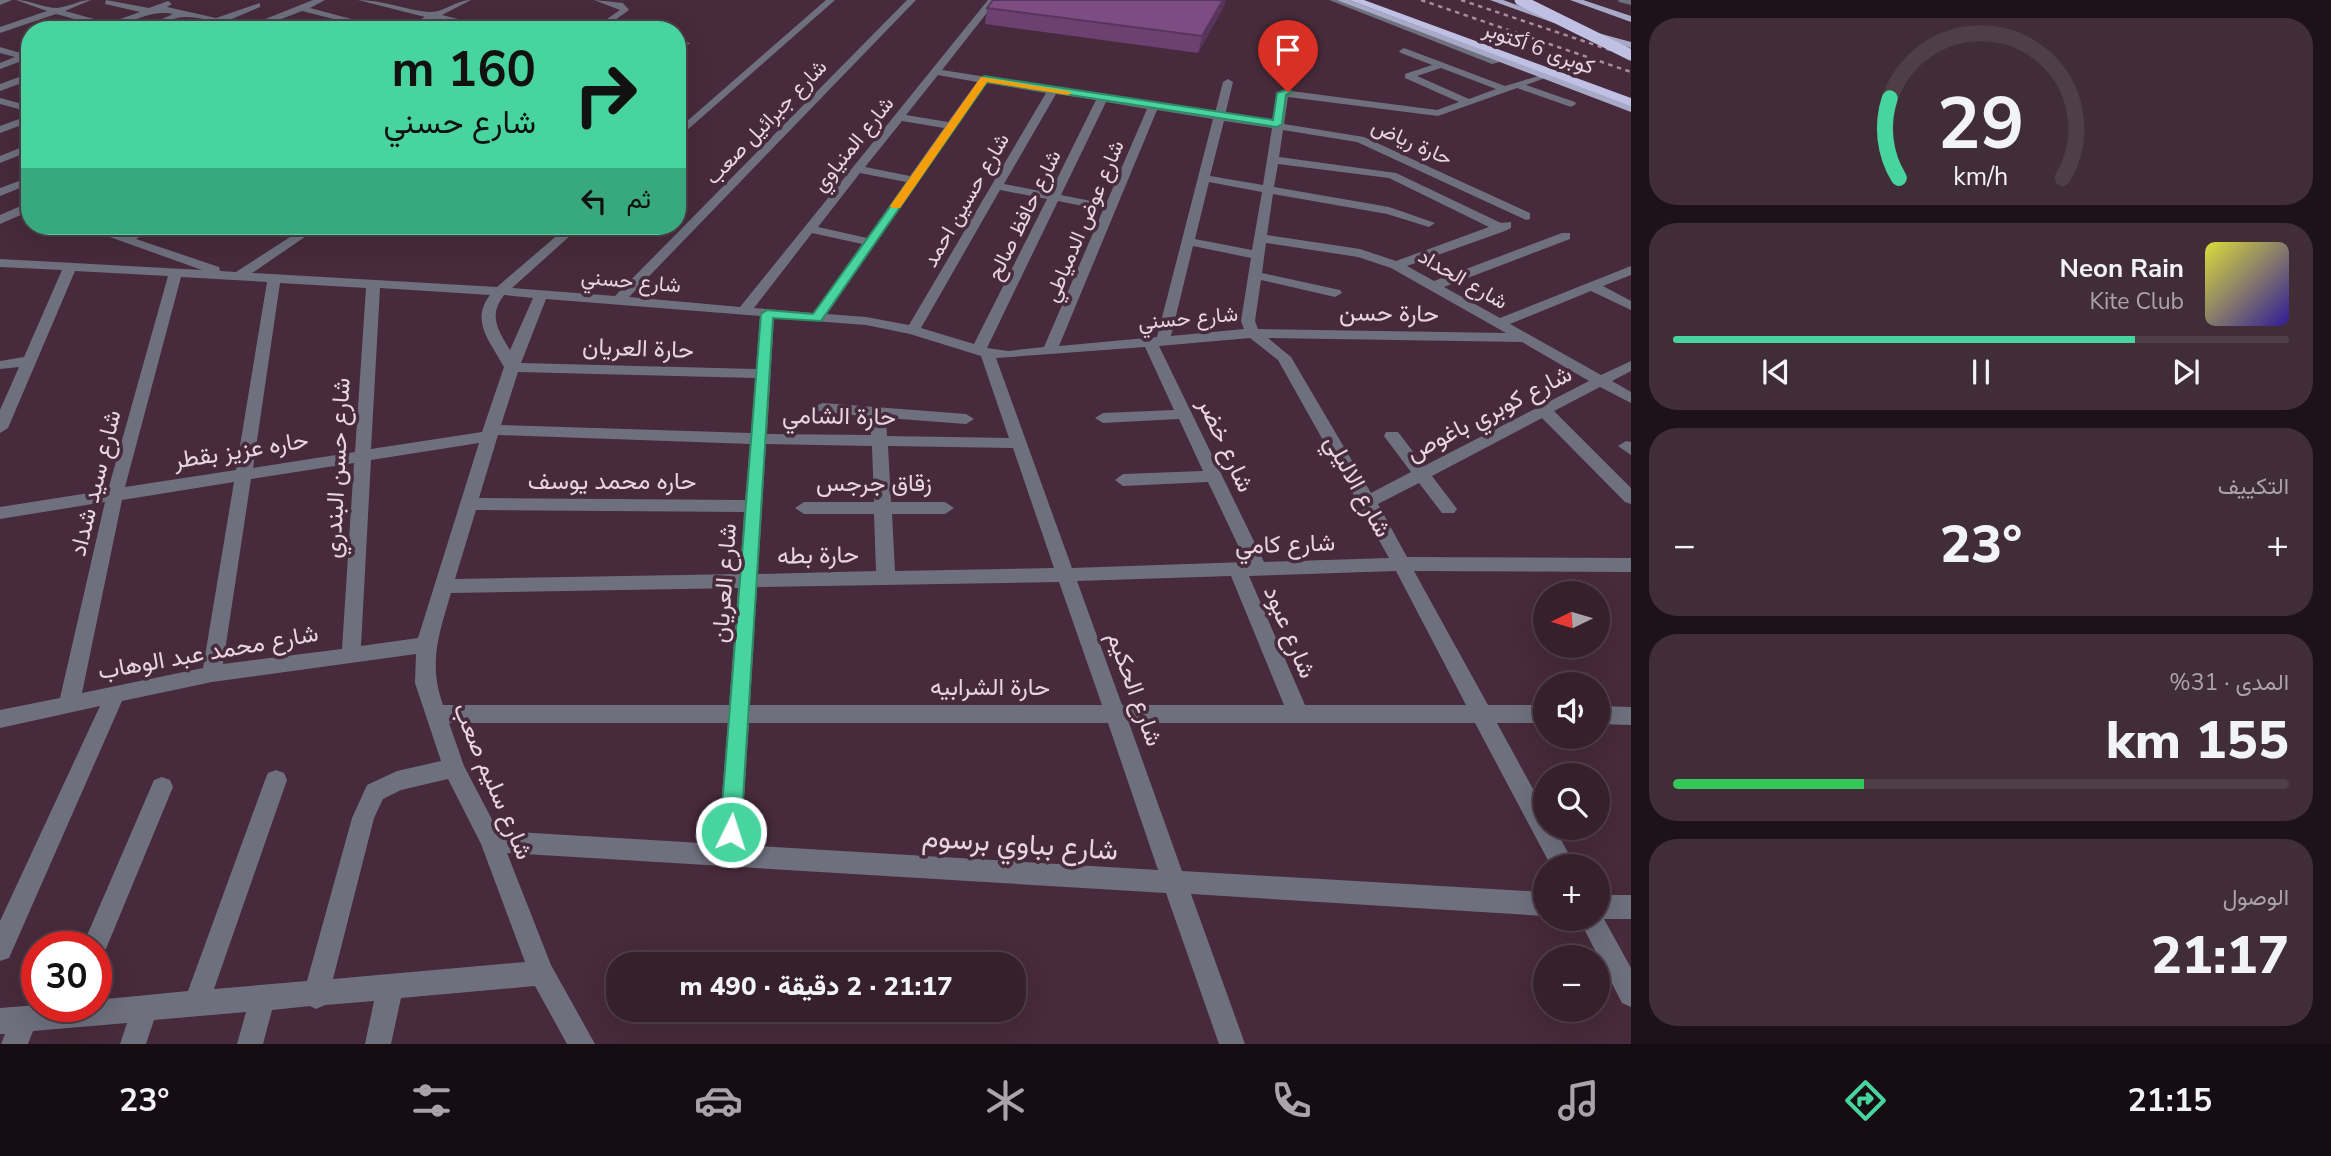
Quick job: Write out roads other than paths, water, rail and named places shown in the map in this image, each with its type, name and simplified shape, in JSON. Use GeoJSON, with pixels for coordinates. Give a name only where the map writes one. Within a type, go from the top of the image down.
{"type":"FeatureCollection","features":[{"type":"Feature","properties":{"kind":"highway","name":"كوبرى 6 أكتوبر"},"geometry":{"type":"LineString","coordinates":[[1354,0],[1631,105]]}},
{"type":"Feature","properties":{"kind":"highway","name":"كوبرى 6 أكتوبر"},"geometry":{"type":"LineString","coordinates":[[1376,0],[1631,93]]}},
{"type":"Feature","properties":{"kind":"highway"},"geometry":{"type":"LineString","coordinates":[[1520,0],[1631,55]]}},
{"type":"Feature","properties":{"kind":"main road"},"geometry":{"type":"LineString","coordinates":[[1341,0],[1449,43],[1631,105]]}},
{"type":"Feature","properties":{"kind":"main road"},"geometry":{"type":"LineString","coordinates":[[1347,0],[1631,105]]}},
{"type":"Feature","properties":{"kind":"main road"},"geometry":{"type":"LineString","coordinates":[[1494,0],[1631,45]]}},
{"type":"Feature","properties":{"kind":"main road"},"geometry":{"type":"LineString","coordinates":[[1575,0],[1631,19]]}},
{"type":"Feature","properties":{"kind":"main road"},"geometry":{"type":"LineString","coordinates":[[1608,0],[1631,5]]}},
{"type":"Feature","properties":{"kind":"street"},"geometry":{"type":"LineString","coordinates":[[0,2],[8,0]]}},
{"type":"Feature","properties":{"kind":"street"},"geometry":{"type":"LineString","coordinates":[[20,0],[84,21]]}},
{"type":"Feature","properties":{"kind":"street"},"geometry":{"type":"LineString","coordinates":[[27,21],[87,0]]}},
{"type":"Feature","properties":{"kind":"street"},"geometry":{"type":"LineString","coordinates":[[122,21],[178,0]]}},
{"type":"Feature","properties":{"kind":"street"},"geometry":{"type":"LineString","coordinates":[[269,21],[321,0]]}},
{"type":"Feature","properties":{"kind":"street"},"geometry":{"type":"LineString","coordinates":[[362,0],[456,21]]}},
{"type":"Feature","properties":{"kind":"street"},"geometry":{"type":"LineString","coordinates":[[423,21],[467,0]]}},
{"type":"Feature","properties":{"kind":"street"},"geometry":{"type":"LineString","coordinates":[[598,0],[620,5],[625,10],[610,21]]}},
{"type":"Feature","properties":{"kind":"street"},"geometry":{"type":"LineString","coordinates":[[686,127],[831,0]]}},
{"type":"Feature","properties":{"kind":"street","name":"شارع جبرائيل صعب"},"geometry":{"type":"LineString","coordinates":[[686,231],[912,0]]}},
{"type":"Feature","properties":{"kind":"street"},"geometry":{"type":"LineString","coordinates":[[978,0],[992,1]]}},
{"type":"Feature","properties":{"kind":"street"},"geometry":{"type":"LineString","coordinates":[[1333,0],[1495,62]]}},
{"type":"Feature","properties":{"kind":"street"},"geometry":{"type":"LineString","coordinates":[[1622,0],[1631,5]]}},
{"type":"Feature","properties":{"kind":"street","name":"شارع المنياوي"},"geometry":{"type":"LineString","coordinates":[[743,312],[992,1]]}},
{"type":"Feature","properties":{"kind":"street"},"geometry":{"type":"LineString","coordinates":[[108,2],[219,21]]}},
{"type":"Feature","properties":{"kind":"street"},"geometry":{"type":"LineString","coordinates":[[215,20],[257,5]]}},
{"type":"Feature","properties":{"kind":"street"},"geometry":{"type":"LineString","coordinates":[[301,8],[346,21]]}},
{"type":"Feature","properties":{"kind":"street"},"geometry":{"type":"LineString","coordinates":[[164,21],[184,13]]}},
{"type":"Feature","properties":{"kind":"street"},"geometry":{"type":"LineString","coordinates":[[0,22],[21,28]]}},
{"type":"Feature","properties":{"kind":"street"},"geometry":{"type":"LineString","coordinates":[[0,30],[21,23]]}},
{"type":"Feature","properties":{"kind":"street"},"geometry":{"type":"LineString","coordinates":[[0,50],[21,55]]}},
{"type":"Feature","properties":{"kind":"street"},"geometry":{"type":"LineString","coordinates":[[1404,51],[1505,89]]}},
{"type":"Feature","properties":{"kind":"street"},"geometry":{"type":"LineString","coordinates":[[0,66],[21,58]]}},
{"type":"Feature","properties":{"kind":"street"},"geometry":{"type":"LineString","coordinates":[[1441,65],[1408,76],[1468,102]]}},
{"type":"Feature","properties":{"kind":"street","name":"حارة رياض"},"geometry":{"type":"LineString","coordinates":[[935,72],[1277,124],[1368,142],[1526,216],[1501,228]]}},
{"type":"Feature","properties":{"kind":"street"},"geometry":{"type":"LineString","coordinates":[[1253,333],[1248,321],[1282,93],[1433,113],[1542,76]]}},
{"type":"Feature","properties":{"kind":"street"},"geometry":{"type":"LineString","coordinates":[[817,318],[984,79]]}},
{"type":"Feature","properties":{"kind":"street"},"geometry":{"type":"LineString","coordinates":[[0,88],[21,80]]}},
{"type":"Feature","properties":{"kind":"street"},"geometry":{"type":"LineString","coordinates":[[1156,341],[1188,242],[1228,82]]}},
{"type":"Feature","properties":{"kind":"street"},"geometry":{"type":"LineString","coordinates":[[1517,85],[1571,104]]}},
{"type":"Feature","properties":{"kind":"street","name":"شارع حسين احمد"},"geometry":{"type":"LineString","coordinates":[[913,330],[1053,90]]}},
{"type":"Feature","properties":{"kind":"street","name":"شارع حافظ صالح"},"geometry":{"type":"LineString","coordinates":[[983,352],[1103,97]]}},
{"type":"Feature","properties":{"kind":"street"},"geometry":{"type":"LineString","coordinates":[[0,101],[21,107]]}},
{"type":"Feature","properties":{"kind":"street","name":"شارع عوض الدمياطي"},"geometry":{"type":"LineString","coordinates":[[1049,352],[1154,105]]}},
{"type":"Feature","properties":{"kind":"street"},"geometry":{"type":"LineString","coordinates":[[898,117],[951,127]]}},
{"type":"Feature","properties":{"kind":"street"},"geometry":{"type":"LineString","coordinates":[[0,130],[21,122]]}},
{"type":"Feature","properties":{"kind":"street"},"geometry":{"type":"LineString","coordinates":[[0,160],[21,151]]}},
{"type":"Feature","properties":{"kind":"street"},"geometry":{"type":"LineString","coordinates":[[1272,159],[1392,175],[1501,228]]}},
{"type":"Feature","properties":{"kind":"street"},"geometry":{"type":"LineString","coordinates":[[857,169],[914,180]]}},
{"type":"Feature","properties":{"kind":"street"},"geometry":{"type":"LineString","coordinates":[[1204,178],[1389,211],[1429,223]]}},
{"type":"Feature","properties":{"kind":"street"},"geometry":{"type":"LineString","coordinates":[[0,194],[21,184]]}},
{"type":"Feature","properties":{"kind":"street"},"geometry":{"type":"LineString","coordinates":[[997,186],[1110,208]]}},
{"type":"Feature","properties":{"kind":"street"},"geometry":{"type":"LineString","coordinates":[[0,194],[21,202]]}},
{"type":"Feature","properties":{"kind":"street"},"geometry":{"type":"LineString","coordinates":[[0,220],[21,210]]}},
{"type":"Feature","properties":{"kind":"street"},"geometry":{"type":"LineString","coordinates":[[1396,265],[1501,228]]}},
{"type":"Feature","properties":{"kind":"street"},"geometry":{"type":"LineString","coordinates":[[809,229],[870,242]]}},
{"type":"Feature","properties":{"kind":"street"},"geometry":{"type":"LineString","coordinates":[[111,235],[235,276],[301,235]]}},
{"type":"Feature","properties":{"kind":"street"},"geometry":{"type":"LineString","coordinates":[[126,240],[135,235]]}},
{"type":"Feature","properties":{"kind":"street"},"geometry":{"type":"LineString","coordinates":[[512,367],[488,324],[488,307],[500,292],[565,235]]}},
{"type":"Feature","properties":{"kind":"street","name":"شارع جبرائيل صعب"},"geometry":{"type":"LineString","coordinates":[[618,301],[682,235]]}},
{"type":"Feature","properties":{"kind":"street"},"geometry":{"type":"LineString","coordinates":[[1433,286],[1566,236]]}},
{"type":"Feature","properties":{"kind":"street","name":"شارع الحداد"},"geometry":{"type":"LineString","coordinates":[[1188,242],[1360,253],[1396,265],[1631,398]]}},
{"type":"Feature","properties":{"kind":"street","name":"شارع حسني"},"geometry":{"type":"LineString","coordinates":[[0,263],[500,292],[866,321],[913,330],[983,352],[1008,355],[1253,333]]}},
{"type":"Feature","properties":{"kind":"street"},"geometry":{"type":"LineString","coordinates":[[0,428],[70,268]]}},
{"type":"Feature","properties":{"kind":"street"},"geometry":{"type":"LineString","coordinates":[[1499,323],[1631,270]]}},
{"type":"Feature","properties":{"kind":"street","name":"شارع سيد شداد"},"geometry":{"type":"LineString","coordinates":[[69,704],[115,494],[175,275]]}},
{"type":"Feature","properties":{"kind":"street"},"geometry":{"type":"LineString","coordinates":[[1255,275],[1335,293]]}},
{"type":"Feature","properties":{"kind":"street"},"geometry":{"type":"LineString","coordinates":[[212,674],[274,279]]}},
{"type":"Feature","properties":{"kind":"street","name":"شارع حسن البندري"},"geometry":{"type":"LineString","coordinates":[[351,655],[373,284]]}},
{"type":"Feature","properties":{"kind":"street"},"geometry":{"type":"LineString","coordinates":[[1592,286],[1631,306]]}},
{"type":"Feature","properties":{"kind":"street","name":"شارع سليم صعب"},"geometry":{"type":"LineString","coordinates":[[541,295],[512,367],[490,433],[426,645],[425,683],[454,768],[491,841],[542,973],[582,1044]]}},
{"type":"Feature","properties":{"kind":"street","name":"شارع العريان"},"geometry":{"type":"LineString","coordinates":[[729,855],[767,314]]}},
{"type":"Feature","properties":{"kind":"street","name":"حارة حسن"},"geometry":{"type":"LineString","coordinates":[[1253,333],[1524,338]]}},
{"type":"Feature","properties":{"kind":"street","name":"شارع الاليلي"},"geometry":{"type":"LineString","coordinates":[[1253,333],[1284,357],[1368,502],[1556,854]]}},
{"type":"Feature","properties":{"kind":"street","name":"شارع خضر"},"geometry":{"type":"LineString","coordinates":[[1156,341],[1184,414],[1213,476],[1247,569]]}},
{"type":"Feature","properties":{"kind":"street","name":"شارع الحكيم"},"geometry":{"type":"LineString","coordinates":[[983,352],[1019,443],[1232,1044]]}},
{"type":"Feature","properties":{"kind":"street"},"geometry":{"type":"LineString","coordinates":[[0,365],[29,361]]}},
{"type":"Feature","properties":{"kind":"street","name":"شارع كوبري باغوص"},"geometry":{"type":"LineString","coordinates":[[1368,502],[1631,365]]}},
{"type":"Feature","properties":{"kind":"street","name":"حارة العريان"},"geometry":{"type":"LineString","coordinates":[[512,367],[763,374]]}},
{"type":"Feature","properties":{"kind":"street"},"geometry":{"type":"LineString","coordinates":[[823,408],[966,419]]}},
{"type":"Feature","properties":{"kind":"street"},"geometry":{"type":"LineString","coordinates":[[1544,410],[1631,498]]}},
{"type":"Feature","properties":{"kind":"street"},"geometry":{"type":"LineString","coordinates":[[878,412],[886,579]]}},
{"type":"Feature","properties":{"kind":"street"},"geometry":{"type":"LineString","coordinates":[[1103,418],[1184,414]]}},
{"type":"Feature","properties":{"kind":"street","name":"حاره عزيز بقطر"},"geometry":{"type":"LineString","coordinates":[[0,513],[490,433]]}},
{"type":"Feature","properties":{"kind":"street","name":"حارة الشامي"},"geometry":{"type":"LineString","coordinates":[[490,433],[1019,443]]}},
{"type":"Feature","properties":{"kind":"street"},"geometry":{"type":"LineString","coordinates":[[1392,436],[1448,509]]}},
{"type":"Feature","properties":{"kind":"street"},"geometry":{"type":"LineString","coordinates":[[1123,480],[1213,476]]}},
{"type":"Feature","properties":{"kind":"street","name":"حاره محمد يوسف"},"geometry":{"type":"LineString","coordinates":[[469,504],[754,506]]}},
{"type":"Feature","properties":{"kind":"street","name":"زقاق جرجس"},"geometry":{"type":"LineString","coordinates":[[804,508],[945,508]]}},
{"type":"Feature","properties":{"kind":"street","name":"شارع كامي"},"geometry":{"type":"LineString","coordinates":[[1066,575],[1401,564],[1631,565]]}},
{"type":"Feature","properties":{"kind":"street","name":"شارع عبود"},"geometry":{"type":"LineString","coordinates":[[1247,569],[1298,713]]}},
{"type":"Feature","properties":{"kind":"street","name":"حارة بطه"},"geometry":{"type":"LineString","coordinates":[[444,586],[1066,575]]}},
{"type":"Feature","properties":{"kind":"street","name":"شارع محمد عبد الوهاب"},"geometry":{"type":"LineString","coordinates":[[0,719],[212,674],[426,645]]}},
{"type":"Feature","properties":{"kind":"street"},"geometry":{"type":"LineString","coordinates":[[0,948],[116,693]]}},
{"type":"Feature","properties":{"kind":"street","name":"حارة الشرابيه"},"geometry":{"type":"LineString","coordinates":[[435,714],[1533,714]]}},
{"type":"Feature","properties":{"kind":"street"},"geometry":{"type":"LineString","coordinates":[[1610,715],[1631,716]]}},
{"type":"Feature","properties":{"kind":"street"},"geometry":{"type":"LineString","coordinates":[[316,996],[363,818],[374,792],[397,781],[454,768]]}},
{"type":"Feature","properties":{"kind":"street"},"geometry":{"type":"LineString","coordinates":[[196,1005],[276,780]]}},
{"type":"Feature","properties":{"kind":"street"},"geometry":{"type":"LineString","coordinates":[[101,931],[162,787]]}},
{"type":"Feature","properties":{"kind":"street","name":"شارع بباوي برسوم"},"geometry":{"type":"LineString","coordinates":[[491,841],[1533,903]]}},
{"type":"Feature","properties":{"kind":"street"},"geometry":{"type":"LineString","coordinates":[[1610,907],[1631,907]]}},
{"type":"Feature","properties":{"kind":"street"},"geometry":{"type":"LineString","coordinates":[[1597,931],[1631,994]]}},
{"type":"Feature","properties":{"kind":"street"},"geometry":{"type":"LineString","coordinates":[[112,1010],[316,996],[542,973]]}},
{"type":"Feature","properties":{"kind":"street"},"geometry":{"type":"LineString","coordinates":[[378,1044],[390,988]]}},
{"type":"Feature","properties":{"kind":"street"},"geometry":{"type":"LineString","coordinates":[[250,1044],[262,1000]]}},
{"type":"Feature","properties":{"kind":"street"},"geometry":{"type":"LineString","coordinates":[[132,1044],[145,1009]]}},
{"type":"Feature","properties":{"kind":"street"},"geometry":{"type":"LineString","coordinates":[[13,1021],[14,1044]]}},
{"type":"Feature","properties":{"kind":"railway"},"geometry":{"type":"LineString","coordinates":[[1421,0],[1631,72]]}},
{"type":"Feature","properties":{"kind":"railway"},"geometry":{"type":"LineString","coordinates":[[1461,0],[1631,57]]}}]}
